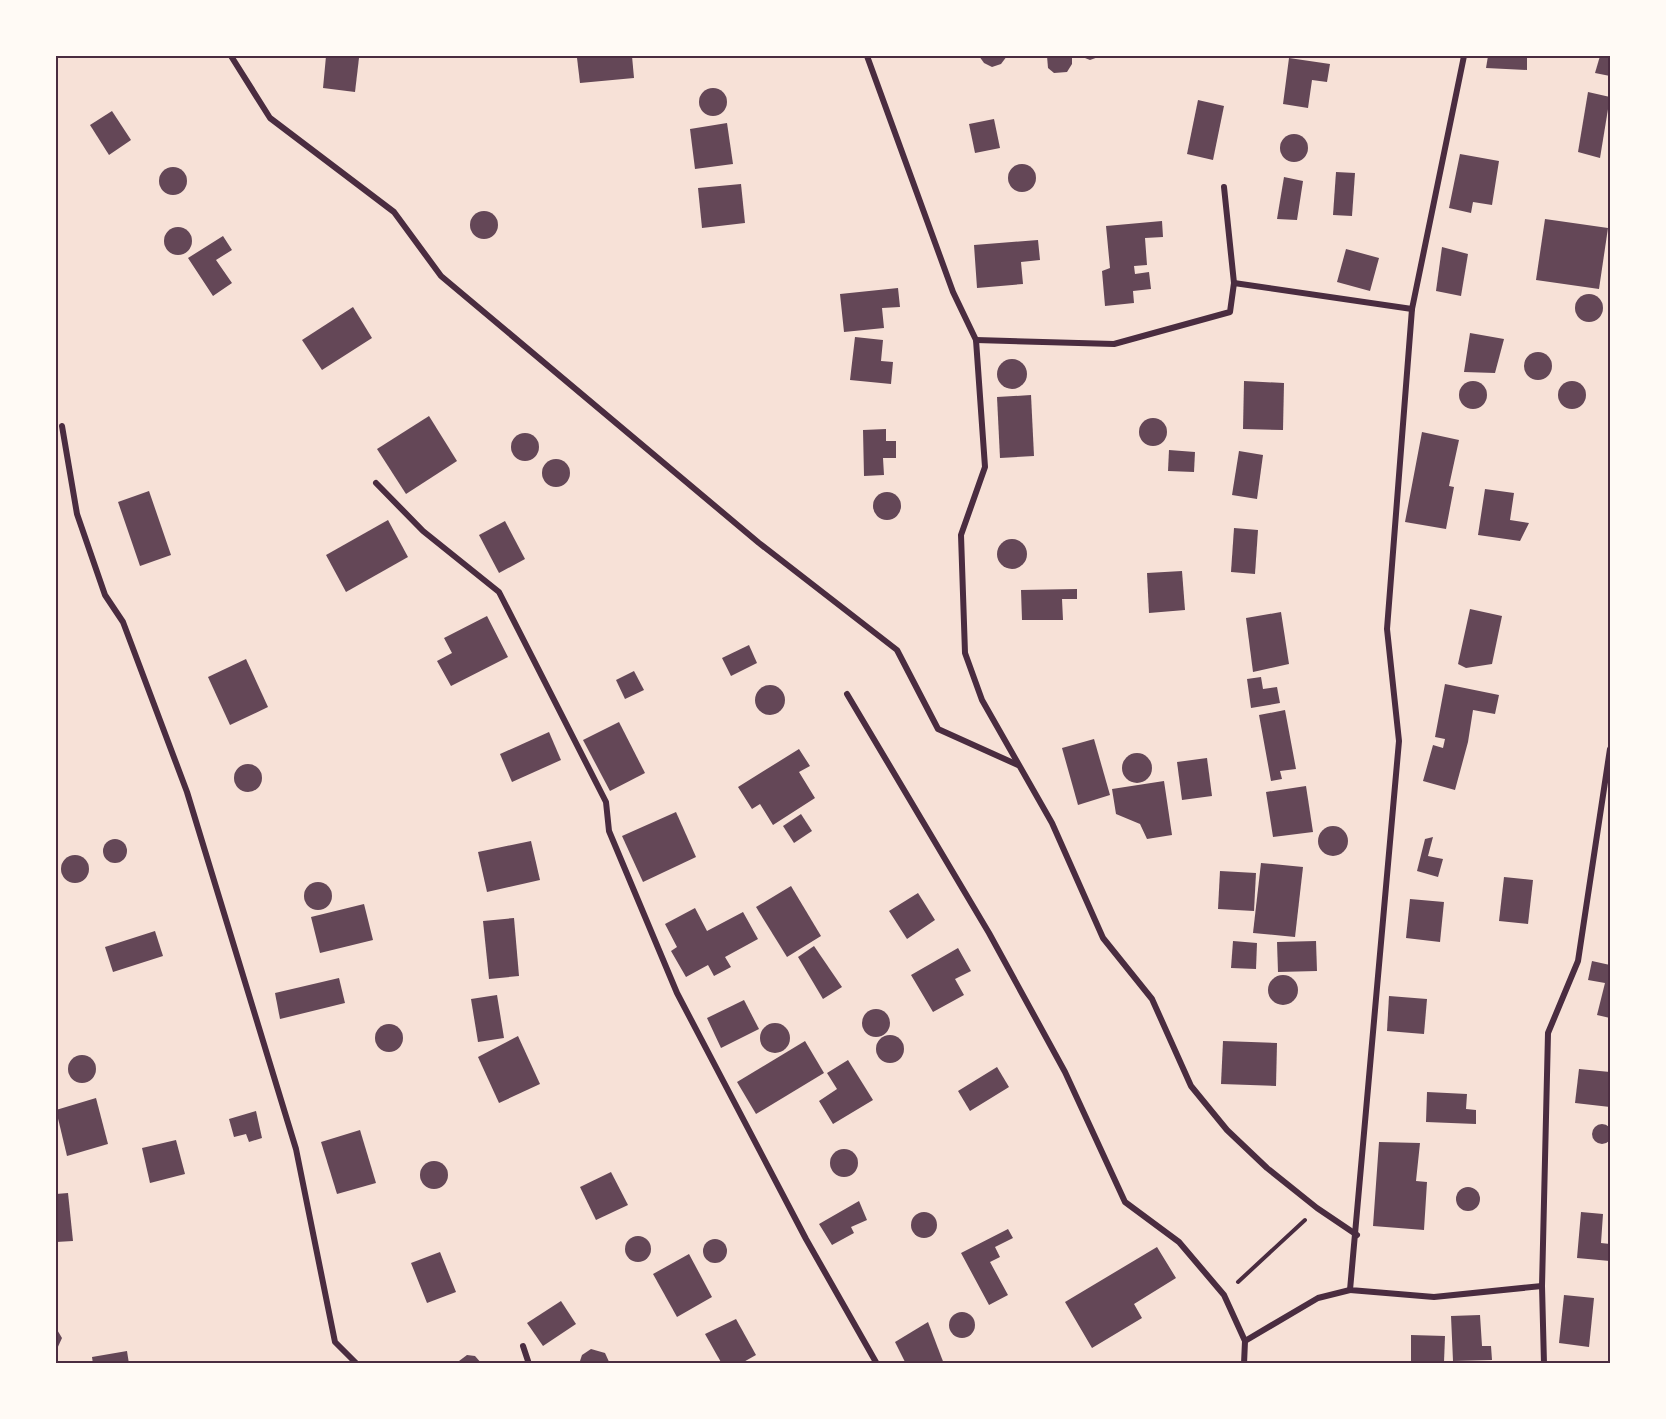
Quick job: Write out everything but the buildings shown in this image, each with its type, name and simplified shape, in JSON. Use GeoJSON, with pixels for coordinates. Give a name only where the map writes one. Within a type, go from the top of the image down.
{"type":"FeatureCollection","features":[{"type":"Feature","properties":{"kind":"street"},"geometry":{"type":"LineString","coordinates":[[231,56],[270,118],[394,212],[441,276],[759,543],[897,650],[938,729],[1019,765]]}},
{"type":"Feature","properties":{"kind":"street"},"geometry":{"type":"LineString","coordinates":[[867,56],[952,292],[975,340],[985,467],[961,535],[964,653],[982,700],[1052,823],[1103,938],[1152,999],[1191,1086],[1227,1130],[1267,1168],[1317,1209],[1357,1235]]}},
{"type":"Feature","properties":{"kind":"street"},"geometry":{"type":"LineString","coordinates":[[1350,1290],[1357,1235],[1400,741],[1387,629],[1412,309],[1464,56]]}},
{"type":"Feature","properties":{"kind":"street"},"geometry":{"type":"LineString","coordinates":[[975,340],[1114,344],[1230,312],[1234,284],[1224,187]]}},
{"type":"Feature","properties":{"kind":"street"},"geometry":{"type":"LineString","coordinates":[[1234,284],[1412,309]]}},
{"type":"Feature","properties":{"kind":"street"},"geometry":{"type":"LineString","coordinates":[[62,426],[77,514],[105,595],[123,622],[188,792],[296,1149],[335,1342],[357,1364]]}},
{"type":"Feature","properties":{"kind":"street"},"geometry":{"type":"LineString","coordinates":[[376,483],[423,531],[499,592],[606,802],[609,831],[677,993],[806,1239],[877,1364]]}},
{"type":"Feature","properties":{"kind":"street"},"geometry":{"type":"LineString","coordinates":[[847,694],[989,933],[1065,1072],[1125,1202],[1179,1242],[1224,1295],[1245,1341],[1244,1364]]}},
{"type":"Feature","properties":{"kind":"street"},"geometry":{"type":"LineString","coordinates":[[1544,1364],[1542,1286],[1548,1032],[1578,961],[1611,749]]}},
{"type":"Feature","properties":{"kind":"street"},"geometry":{"type":"LineString","coordinates":[[1245,1341],[1318,1298],[1350,1290],[1434,1297],[1542,1286]]}},
{"type":"Feature","properties":{"kind":"street"},"geometry":{"type":"LineString","coordinates":[[523,1347],[529,1364]]}},
{"type":"Feature","properties":{"kind":"path"},"geometry":{"type":"LineString","coordinates":[[1224,1295],[1317,1209]]}}]}
